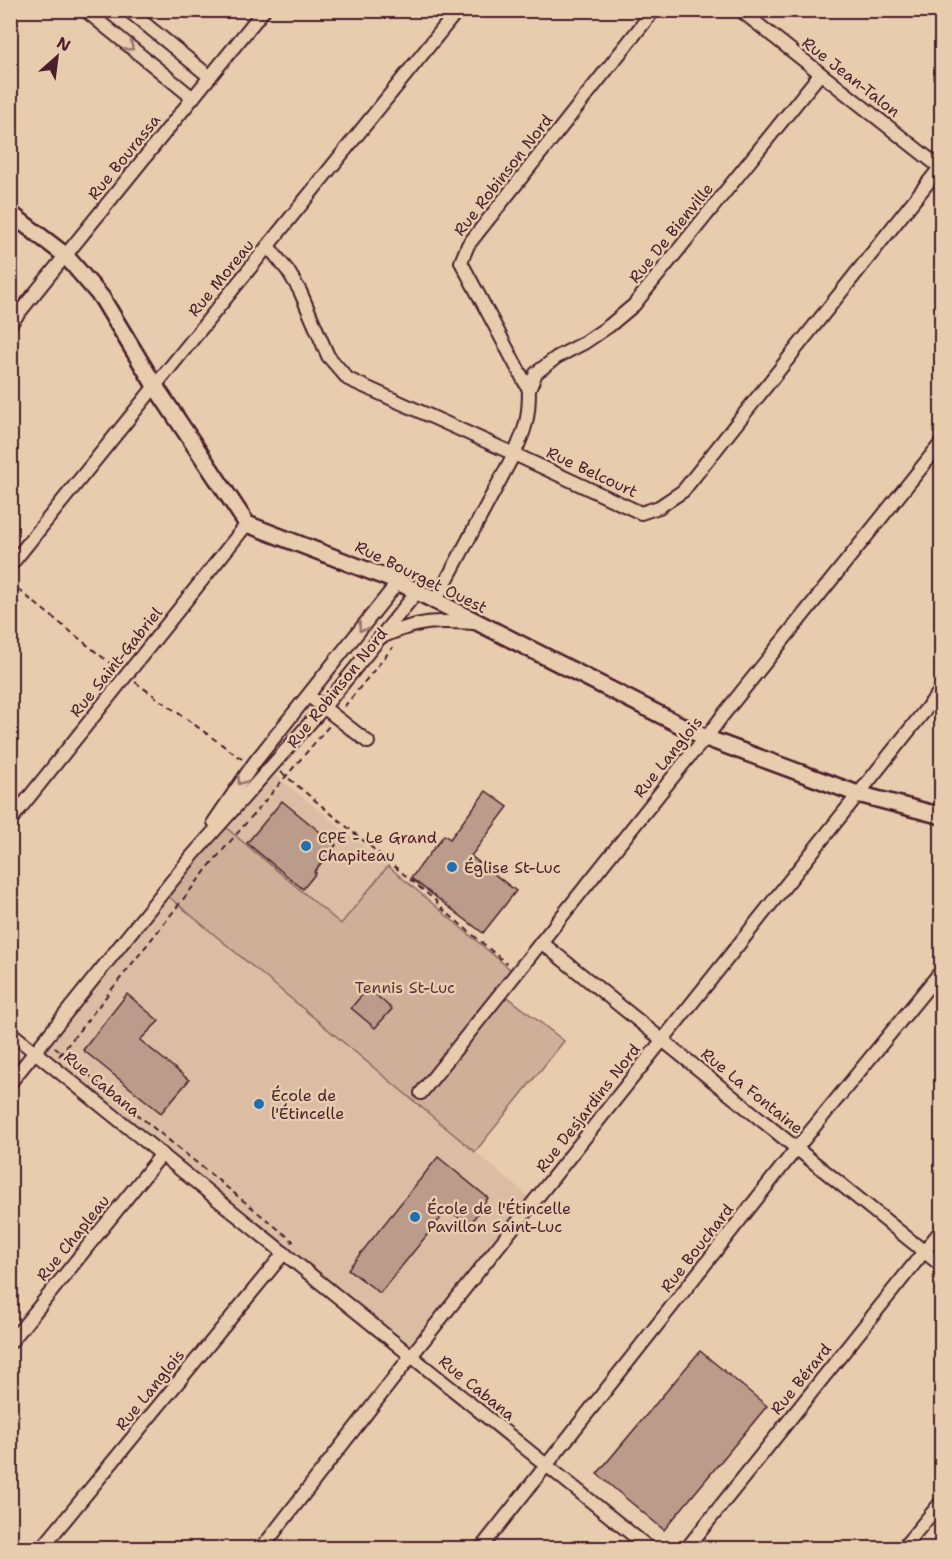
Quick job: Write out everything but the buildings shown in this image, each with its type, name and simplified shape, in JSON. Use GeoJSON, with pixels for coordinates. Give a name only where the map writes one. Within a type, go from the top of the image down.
{"type":"FeatureCollection","features":[{"type":"Feature","properties":{"kind":"street"},"geometry":{"type":"LineString","coordinates":[[84,10],[193,98]]}},
{"type":"Feature","properties":{"kind":"street"},"geometry":{"type":"LineString","coordinates":[[128,10],[210,77]]}},
{"type":"Feature","properties":{"kind":"street","name":"Rue Bourassa"},"geometry":{"type":"LineString","coordinates":[[10,324],[264,10]]}},
{"type":"Feature","properties":{"kind":"street","name":"Rue Moreau"},"geometry":{"type":"LineString","coordinates":[[10,566],[458,10]]}},
{"type":"Feature","properties":{"kind":"street","name":"Rue Robinson Nord"},"geometry":{"type":"LineString","coordinates":[[529,390],[461,262],[468,244],[654,10]]}},
{"type":"Feature","properties":{"kind":"street","name":"Rue Jean-Talon"},"geometry":{"type":"LineString","coordinates":[[740,10],[941,167]]}},
{"type":"Feature","properties":{"kind":"street","name":"Rue De Bienville"},"geometry":{"type":"LineString","coordinates":[[529,390],[536,373],[557,357],[584,343],[609,326],[634,305],[820,74]]}},
{"type":"Feature","properties":{"kind":"street","name":"Rue Belcourt"},"geometry":{"type":"LineString","coordinates":[[268,246],[288,271],[300,291],[328,356],[348,379],[640,513],[659,507],[683,491],[941,167]]}},
{"type":"Feature","properties":{"kind":"street"},"geometry":{"type":"LineString","coordinates":[[10,213],[65,255],[102,298],[155,386],[248,524]]}},
{"type":"Feature","properties":{"kind":"street"},"geometry":{"type":"LineString","coordinates":[[435,602],[525,430],[529,409],[529,390]]}},
{"type":"Feature","properties":{"kind":"street","name":"Rue Langlois"},"geometry":{"type":"LineString","coordinates":[[421,1093],[942,442]]}},
{"type":"Feature","properties":{"kind":"street","name":"Rue Bourget Ouest"},"geometry":{"type":"LineString","coordinates":[[248,524],[398,582],[706,738],[858,794],[942,816]]}},
{"type":"Feature","properties":{"kind":"street","name":"Rue Saint-Gabriel"},"geometry":{"type":"LineString","coordinates":[[10,820],[248,524]]}},
{"type":"Feature","properties":{"kind":"street","name":"Rue Robinson Nord"},"geometry":{"type":"LineString","coordinates":[[192,856],[254,763],[398,582]]}},
{"type":"Feature","properties":{"kind":"street","name":"Rue Robinson Nord"},"geometry":{"type":"LineString","coordinates":[[10,1083],[192,856],[324,707],[416,593]]}},
{"type":"Feature","properties":{"kind":"street"},"geometry":{"type":"LineString","coordinates":[[380,637],[409,625],[435,621],[475,623]]}},
{"type":"Feature","properties":{"kind":"street","name":"Rue Desjardins Nord"},"geometry":{"type":"LineString","coordinates":[[262,1548],[411,1356],[942,689]]}},
{"type":"Feature","properties":{"kind":"street"},"geometry":{"type":"LineString","coordinates":[[309,696],[368,742]]}},
{"type":"Feature","properties":{"kind":"street","name":"Rue La Fontaine"},"geometry":{"type":"LineString","coordinates":[[541,942],[942,1266]]}},
{"type":"Feature","properties":{"kind":"street","name":"Rue Bouchard"},"geometry":{"type":"LineString","coordinates":[[480,1548],[796,1149],[942,970]]}},
{"type":"Feature","properties":{"kind":"street","name":"Rue Cabana"},"geometry":{"type":"LineString","coordinates":[[10,1032],[649,1548]]}},
{"type":"Feature","properties":{"kind":"street","name":"Rue Chapleau"},"geometry":{"type":"LineString","coordinates":[[10,1343],[162,1154]]}},
{"type":"Feature","properties":{"kind":"street","name":"Rue Bérard"},"geometry":{"type":"LineString","coordinates":[[687,1548],[942,1229]]}},
{"type":"Feature","properties":{"kind":"street","name":"Rue Langlois"},"geometry":{"type":"LineString","coordinates":[[42,1548],[284,1253]]}},
{"type":"Feature","properties":{"kind":"street"},"geometry":{"type":"LineString","coordinates":[[903,1548],[942,1501]]}},
{"type":"Feature","properties":{"kind":"path","name":"Rue Robinson Nord"},"geometry":{"type":"LineString","coordinates":[[52,1065],[211,864],[336,717],[409,625]]}},
{"type":"Feature","properties":{"kind":"path"},"geometry":{"type":"LineString","coordinates":[[273,766],[436,901],[517,972]]}},
{"type":"Feature","properties":{"kind":"path","name":"Rue Cabana"},"geometry":{"type":"LineString","coordinates":[[45,1039],[293,1240],[284,1253]]}},
{"type":"Feature","properties":{"kind":"shaded area","name":"CPE - Le Grand Chapiteau"},"geometry":{"type":"Polygon","coordinates":[[[273,773],[388,866],[341,924],[224,826],[273,773]]]}},
{"type":"Feature","properties":{"kind":"shaded area","name":"École de l'Étincelle"},"geometry":{"type":"Polygon","coordinates":[[[168,896],[534,1201],[411,1356],[41,1056],[168,896]]]}},
{"type":"Feature","properties":{"kind":"green space","name":"Tennis St-Luc"},"geometry":{"type":"Polygon","coordinates":[[[224,826],[341,924],[388,866],[517,975],[504,994],[564,1041],[475,1152],[168,896],[224,826]]]}},
{"type":"Feature","properties":{"kind":"place","name":"CPE - Le Grand Chapiteau"},"geometry":{"type":"Point","coordinates":[306,846]}},
{"type":"Feature","properties":{"kind":"place","name":"Église St-Luc"},"geometry":{"type":"Point","coordinates":[452,867]}},
{"type":"Feature","properties":{"kind":"place","name":"École de l'Étincelle"},"geometry":{"type":"Point","coordinates":[259,1104]}},
{"type":"Feature","properties":{"kind":"place","name":"École de l'Étincelle Pavillon Saint-Luc"},"geometry":{"type":"Point","coordinates":[415,1217]}}]}
